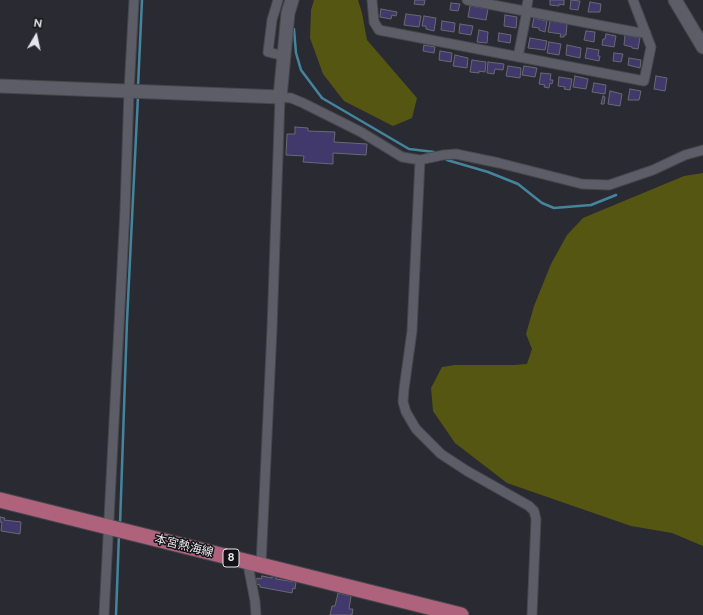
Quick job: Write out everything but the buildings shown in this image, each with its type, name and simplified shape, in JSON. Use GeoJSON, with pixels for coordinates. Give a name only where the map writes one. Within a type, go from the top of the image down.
{"type":"FeatureCollection","features":[{"type":"Feature","properties":{"kind":"main road","name":"本宮熱海線"},"geometry":{"type":"LineString","coordinates":[[0,500],[461,615]]}},
{"type":"Feature","properties":{"kind":"street"},"geometry":{"type":"LineString","coordinates":[[104,615],[126,210],[129,91],[134,0]]}},
{"type":"Feature","properties":{"kind":"street"},"geometry":{"type":"LineString","coordinates":[[278,0],[272,20],[268,52],[284,56]]}},
{"type":"Feature","properties":{"kind":"street"},"geometry":{"type":"LineString","coordinates":[[256,615],[249,570],[255,564],[272,329],[280,97],[288,13],[292,0]]}},
{"type":"Feature","properties":{"kind":"street"},"geometry":{"type":"LineString","coordinates":[[372,0],[374,22],[379,30],[644,81],[651,47],[633,0]]}},
{"type":"Feature","properties":{"kind":"street"},"geometry":{"type":"LineString","coordinates":[[467,0],[646,33]]}},
{"type":"Feature","properties":{"kind":"street"},"geometry":{"type":"LineString","coordinates":[[518,57],[528,0]]}},
{"type":"Feature","properties":{"kind":"street"},"geometry":{"type":"LineString","coordinates":[[675,0],[703,47]]}},
{"type":"Feature","properties":{"kind":"street"},"geometry":{"type":"LineString","coordinates":[[0,86],[291,98],[361,132],[402,157],[420,160],[456,154],[499,163],[582,184],[598,186],[609,185],[622,181],[653,170],[685,155],[703,150]]}},
{"type":"Feature","properties":{"kind":"street"},"geometry":{"type":"LineString","coordinates":[[420,160],[412,331],[403,402],[406,412],[416,430],[441,454],[467,471],[530,506],[534,511],[536,519],[532,615]]}},
{"type":"Feature","properties":{"kind":"shaded area"},"geometry":{"type":"Polygon","coordinates":[[[314,0],[358,0],[367,40],[417,98],[412,118],[393,126],[344,101],[323,74],[310,38],[311,10],[314,0]]]}},
{"type":"Feature","properties":{"kind":"shaded area"},"geometry":{"type":"Polygon","coordinates":[[[703,173],[703,546],[672,533],[631,526],[507,483],[455,443],[433,411],[431,388],[442,367],[455,365],[527,364],[532,349],[526,334],[534,306],[551,264],[567,235],[583,218],[684,176],[703,173]]]}},
{"type":"Feature","properties":{"kind":"waterway"},"geometry":{"type":"LineString","coordinates":[[138,87],[142,0]]}},
{"type":"Feature","properties":{"kind":"waterway"},"geometry":{"type":"LineString","coordinates":[[294,29],[296,53],[301,70],[322,98],[409,149],[434,152]]}},
{"type":"Feature","properties":{"kind":"waterway"},"geometry":{"type":"LineString","coordinates":[[120,525],[127,321],[138,96]]}},
{"type":"Feature","properties":{"kind":"waterway"},"geometry":{"type":"LineString","coordinates":[[447,160],[488,172],[518,184],[542,203],[554,208],[591,205],[616,195]]}},
{"type":"Feature","properties":{"kind":"waterway"},"geometry":{"type":"LineString","coordinates":[[116,615],[119,534]]}}]}
